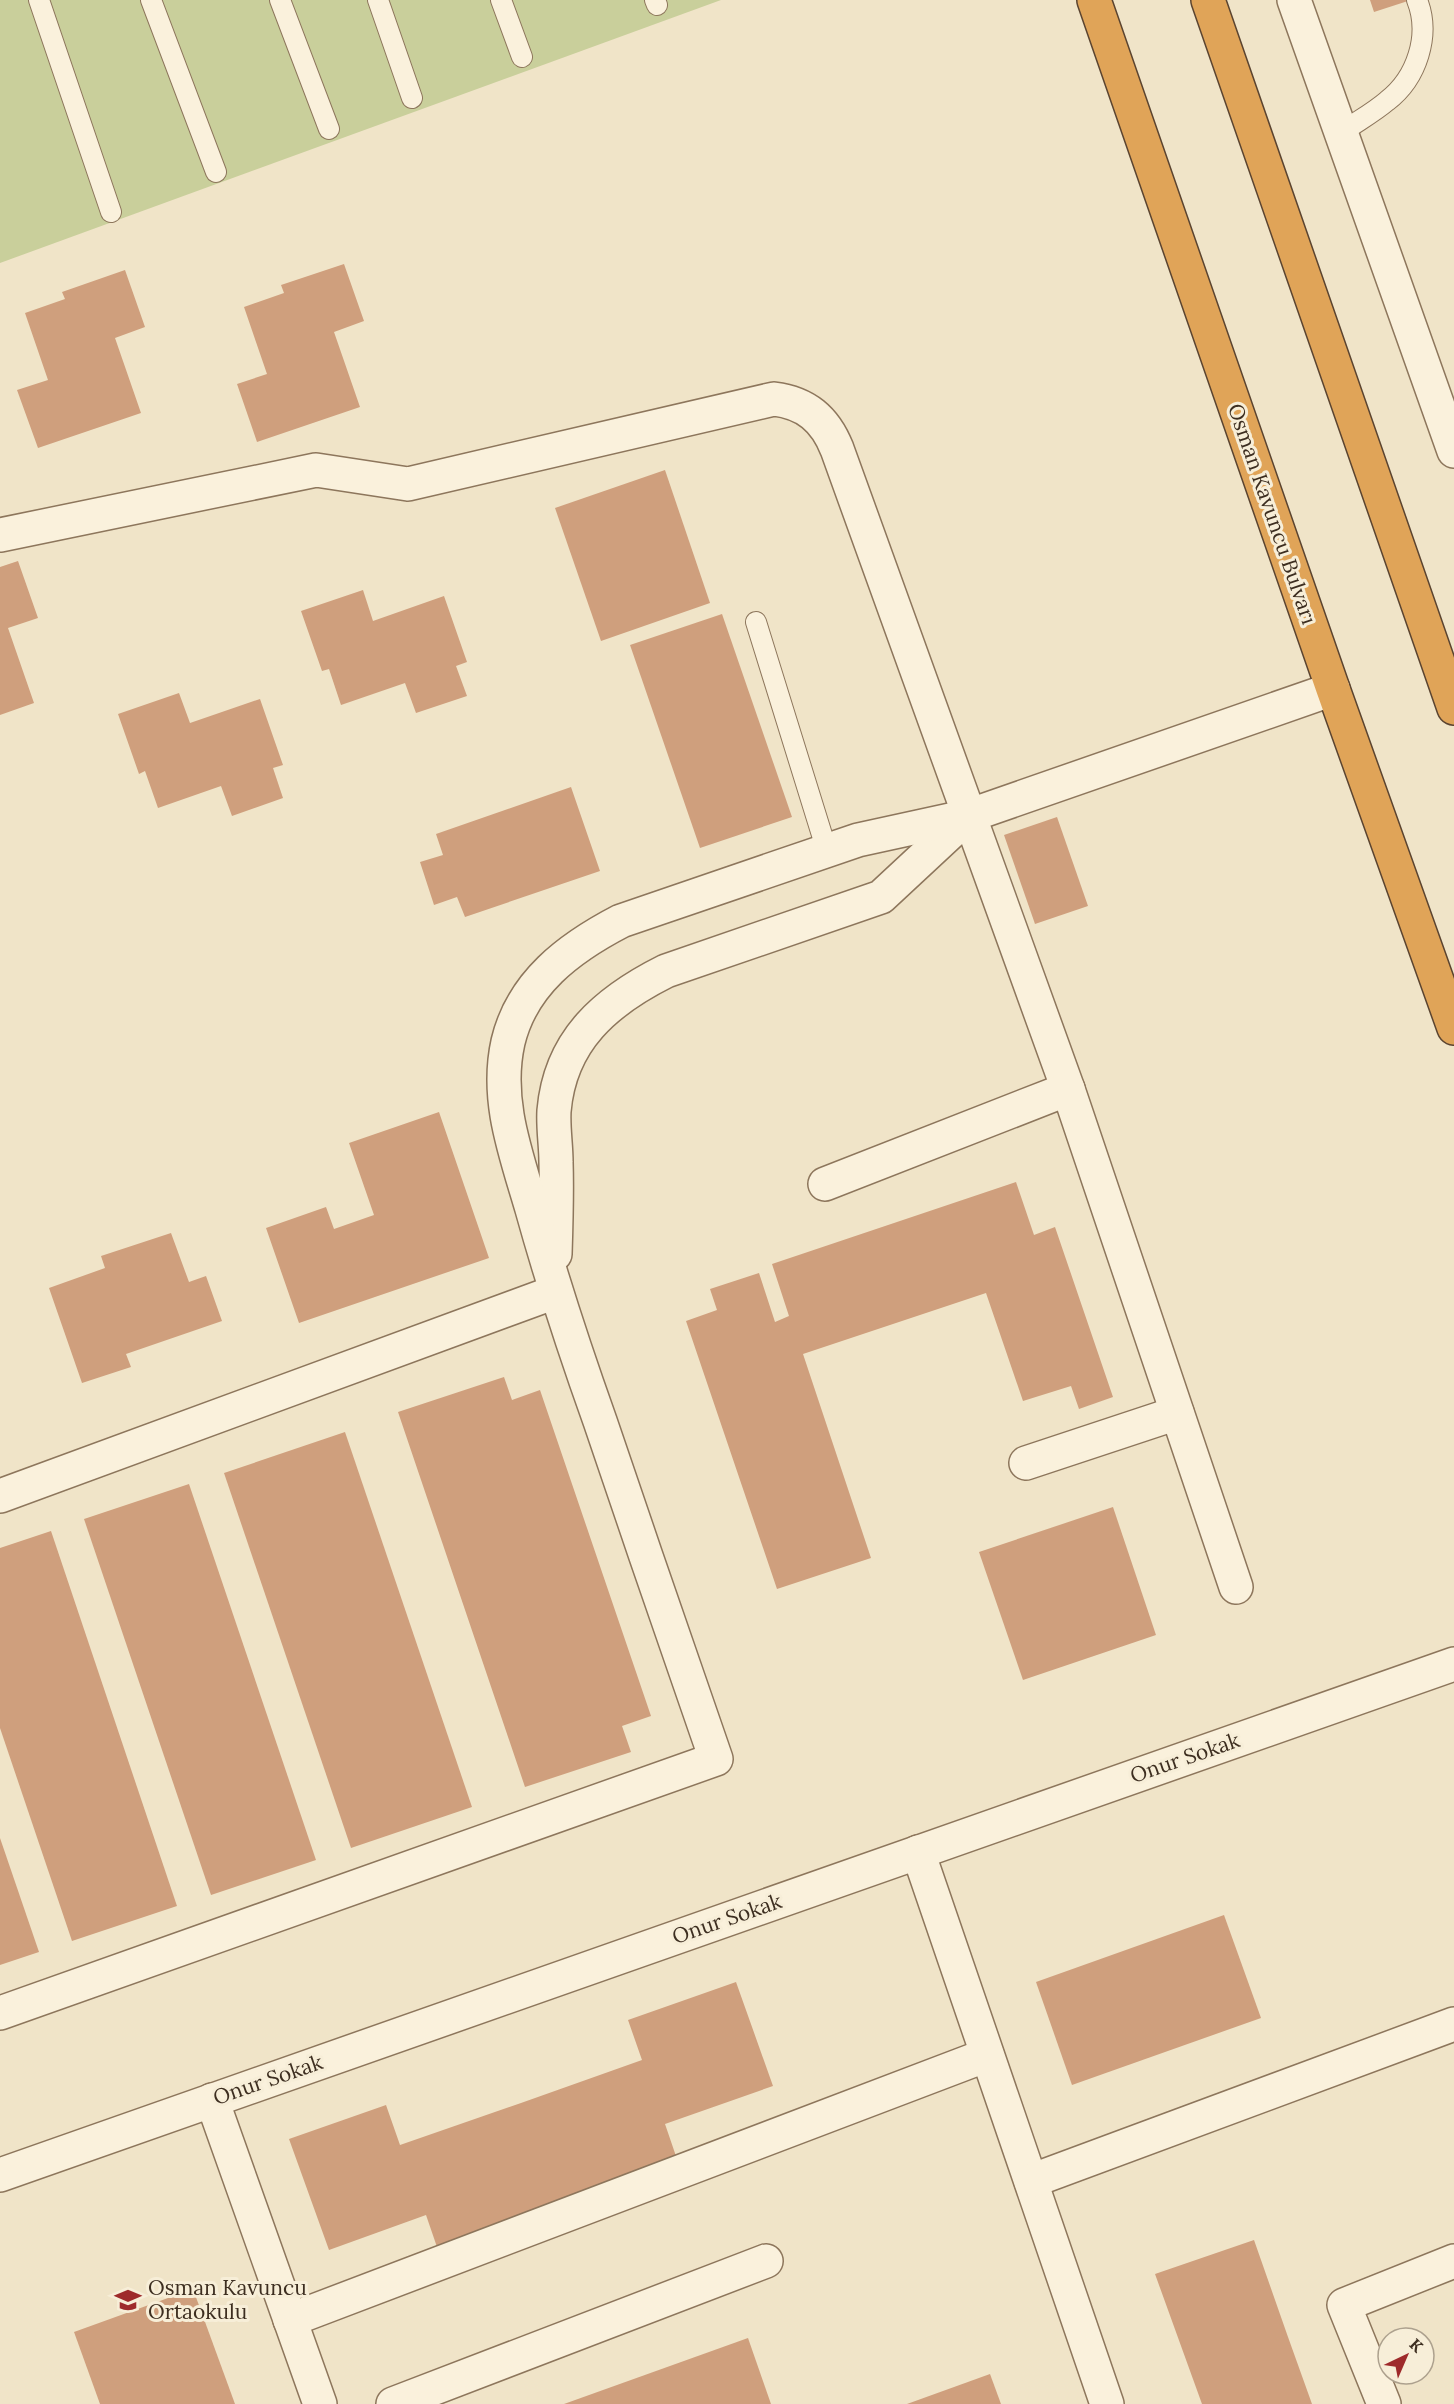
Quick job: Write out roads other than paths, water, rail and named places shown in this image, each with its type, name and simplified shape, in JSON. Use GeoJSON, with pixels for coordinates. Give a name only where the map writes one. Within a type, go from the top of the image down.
{"type":"FeatureCollection","features":[{"type":"Feature","properties":{"kind":"highway","name":"Osman Kavuncu Bulvarı"},"geometry":{"type":"LineString","coordinates":[[1094,0],[1333,689],[1454,1028]]}},
{"type":"Feature","properties":{"kind":"highway"},"geometry":{"type":"LineString","coordinates":[[1208,0],[1454,708]]}},
{"type":"Feature","properties":{"kind":"street"},"geometry":{"type":"LineString","coordinates":[[1294,0],[1454,451]]}},
{"type":"Feature","properties":{"kind":"street"},"geometry":{"type":"LineString","coordinates":[[0,535],[316,470],[408,484],[774,399],[788,401],[814,414],[832,436],[1068,1089],[1236,1587]]}},
{"type":"Feature","properties":{"kind":"street"},"geometry":{"type":"LineString","coordinates":[[0,2013],[716,1759],[555,1292],[506,1119],[503,1094],[508,1044],[514,1020],[525,998],[535,985],[568,953],[593,935],[621,921],[858,840],[968,816],[1333,689]]}},
{"type":"Feature","properties":{"kind":"street"},"geometry":{"type":"LineString","coordinates":[[555,1292],[554,1111],[564,1064],[583,1032],[615,1001],[639,984],[666,971],[881,897],[968,816]]}},
{"type":"Feature","properties":{"kind":"street"},"geometry":{"type":"LineString","coordinates":[[825,1184],[1068,1089]]}},
{"type":"Feature","properties":{"kind":"street"},"geometry":{"type":"LineString","coordinates":[[0,1496],[555,1292]]}},
{"type":"Feature","properties":{"kind":"street"},"geometry":{"type":"LineString","coordinates":[[1026,1463],[1178,1413]]}},
{"type":"Feature","properties":{"kind":"street","name":"Onur Sokak"},"geometry":{"type":"LineString","coordinates":[[0,2175],[1454,1664]]}},
{"type":"Feature","properties":{"kind":"street"},"geometry":{"type":"LineString","coordinates":[[918,1852],[1107,2404]]}},
{"type":"Feature","properties":{"kind":"street"},"geometry":{"type":"LineString","coordinates":[[1031,2181],[1454,2024]]}},
{"type":"Feature","properties":{"kind":"street"},"geometry":{"type":"LineString","coordinates":[[290,2320],[987,2055]]}},
{"type":"Feature","properties":{"kind":"street"},"geometry":{"type":"LineString","coordinates":[[212,2100],[320,2404]]}},
{"type":"Feature","properties":{"kind":"street"},"geometry":{"type":"LineString","coordinates":[[393,2404],[766,2261]]}},
{"type":"Feature","properties":{"kind":"street"},"geometry":{"type":"LineString","coordinates":[[1384,2404],[1344,2305],[1454,2261]]}},
{"type":"Feature","properties":{"kind":"lane"},"geometry":{"type":"LineString","coordinates":[[39,0],[111,212]]}},
{"type":"Feature","properties":{"kind":"lane"},"geometry":{"type":"LineString","coordinates":[[151,0],[216,172]]}},
{"type":"Feature","properties":{"kind":"lane"},"geometry":{"type":"LineString","coordinates":[[280,0],[329,129]]}},
{"type":"Feature","properties":{"kind":"lane"},"geometry":{"type":"LineString","coordinates":[[378,0],[412,98]]}},
{"type":"Feature","properties":{"kind":"lane"},"geometry":{"type":"LineString","coordinates":[[501,0],[522,57]]}},
{"type":"Feature","properties":{"kind":"lane"},"geometry":{"type":"LineString","coordinates":[[1341,133],[1388,100],[1402,86],[1412,71],[1419,53],[1423,32],[1422,12],[1417,0]]}},
{"type":"Feature","properties":{"kind":"lane"},"geometry":{"type":"LineString","coordinates":[[756,622],[827,851]]}},
{"type":"Feature","properties":{"kind":"place","name":"Osman Kavuncu Ortaokulu"},"geometry":{"type":"Point","coordinates":[128,2300]}}]}
